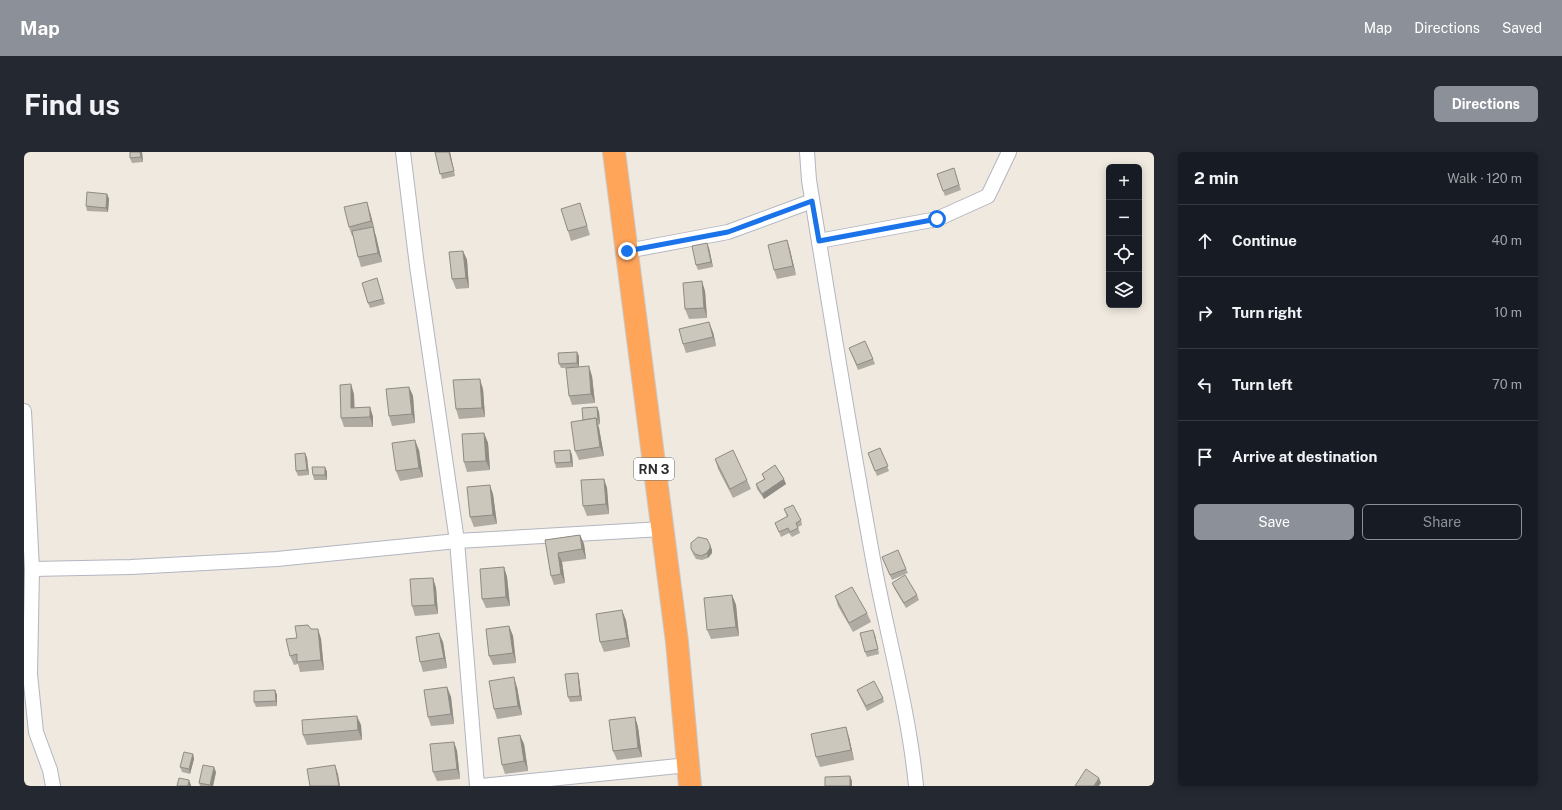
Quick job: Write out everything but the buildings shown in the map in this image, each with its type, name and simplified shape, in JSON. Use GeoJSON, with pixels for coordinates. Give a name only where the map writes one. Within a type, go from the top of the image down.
{"type":"FeatureCollection","features":[{"type":"Feature","properties":{"kind":"highway","name":"RN 3"},"geometry":{"type":"LineString","coordinates":[[614,152],[677,642],[689,776]]}},
{"type":"Feature","properties":{"kind":"street"},"geometry":{"type":"LineString","coordinates":[[403,152],[417,266],[457,541],[477,786]]}},
{"type":"Feature","properties":{"kind":"street"},"geometry":{"type":"LineString","coordinates":[[807,152],[812,201],[874,564],[900,686],[916,786]]}},
{"type":"Feature","properties":{"kind":"street"},"geometry":{"type":"LineString","coordinates":[[819,241],[937,219],[988,196],[1009,152]]}},
{"type":"Feature","properties":{"kind":"street"},"geometry":{"type":"LineString","coordinates":[[627,251],[728,232],[812,201]]}},
{"type":"Feature","properties":{"kind":"street"},"geometry":{"type":"LineString","coordinates":[[24,411],[32,569],[30,674],[36,732],[50,770],[53,786]]}},
{"type":"Feature","properties":{"kind":"street"},"geometry":{"type":"LineString","coordinates":[[32,569],[131,567],[277,559],[457,541],[662,529]]}},
{"type":"Feature","properties":{"kind":"street"},"geometry":{"type":"LineString","coordinates":[[481,786],[689,776]]}},
{"type":"Feature","properties":{"kind":"route"},"geometry":{"type":"LineString","coordinates":[[627,251],[728,232],[812,201],[819,241],[937,219]]}}]}
